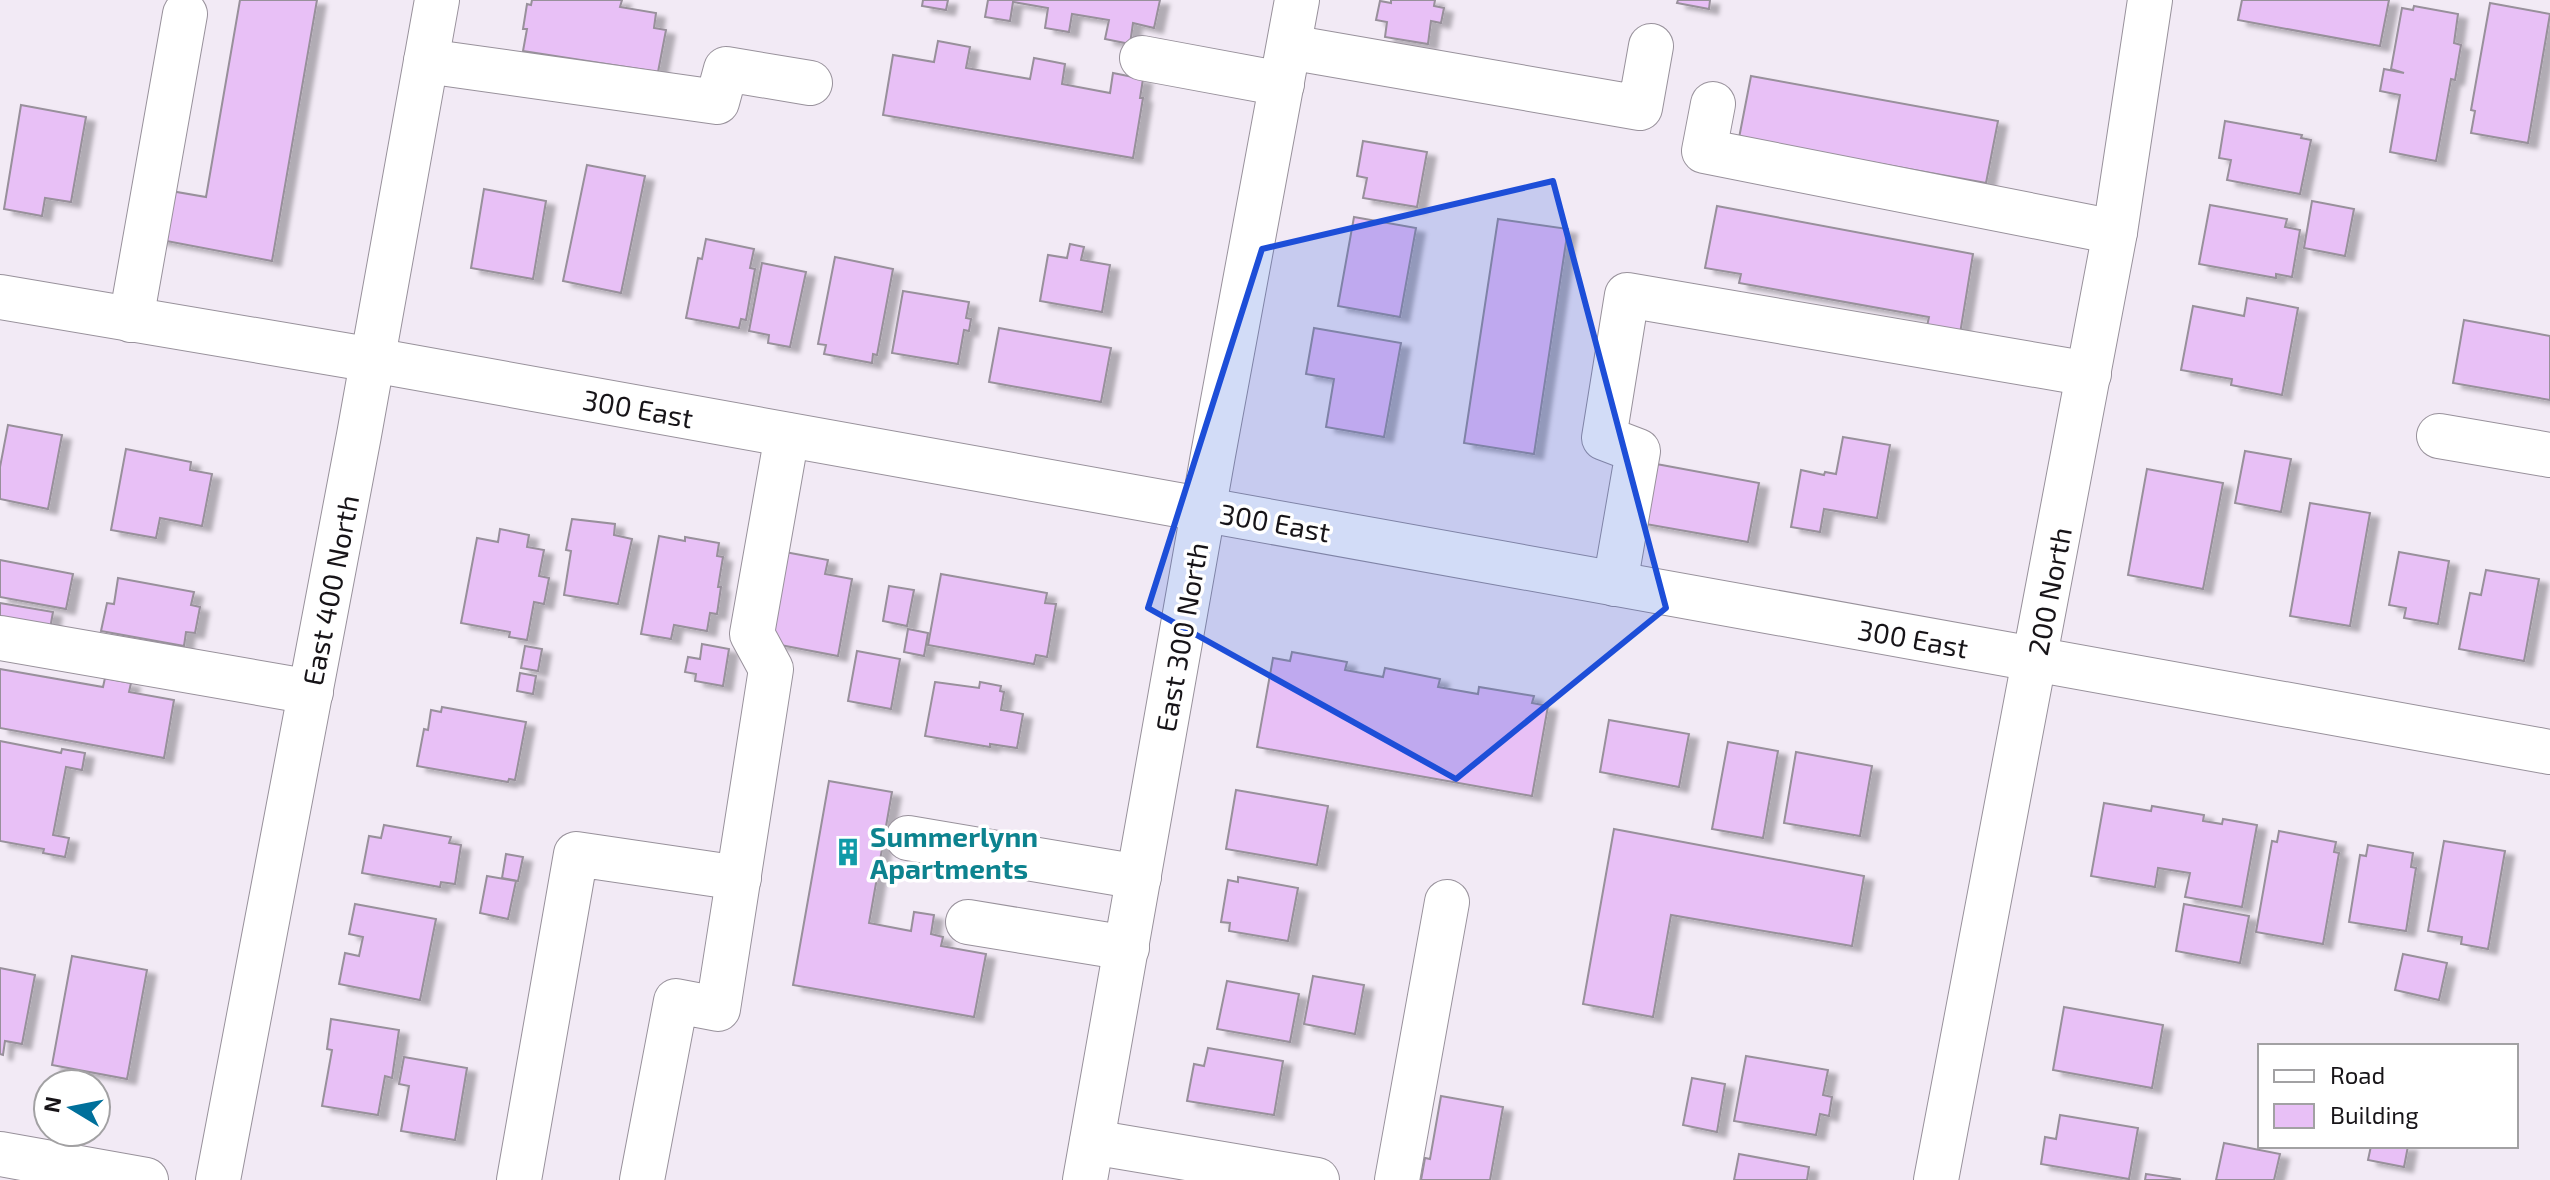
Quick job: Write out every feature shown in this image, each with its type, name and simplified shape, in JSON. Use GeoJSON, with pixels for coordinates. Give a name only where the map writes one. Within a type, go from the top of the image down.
{"type":"FeatureCollection","features":[{"type":"Feature","properties":{"kind":"street","name":"East 400 North"},"geometry":{"type":"LineString","coordinates":[[218,1180],[373,360],[437,0]]}},
{"type":"Feature","properties":{"kind":"street","name":"East 300 North"},"geometry":{"type":"LineString","coordinates":[[1088,1161],[1297,0]]}},
{"type":"Feature","properties":{"kind":"street","name":"200 North"},"geometry":{"type":"LineString","coordinates":[[1936,1180],[2115,232],[2150,0]]}},
{"type":"Feature","properties":{"kind":"street"},"geometry":{"type":"LineString","coordinates":[[131,320],[185,14]]}},
{"type":"Feature","properties":{"kind":"street"},"geometry":{"type":"LineString","coordinates":[[1142,58],[1286,66],[1640,108],[1651,46]]}},
{"type":"Feature","properties":{"kind":"street"},"geometry":{"type":"LineString","coordinates":[[426,61],[717,102],[726,69],[810,83]]}},
{"type":"Feature","properties":{"kind":"street"},"geometry":{"type":"LineString","coordinates":[[1713,104],[1704,151],[2115,232]]}},
{"type":"Feature","properties":{"kind":"street"},"geometry":{"type":"LineString","coordinates":[[1615,584],[1638,451],[1604,438],[1627,295],[2089,374]]}},
{"type":"Feature","properties":{"kind":"street","name":"300 East"},"geometry":{"type":"LineString","coordinates":[[0,297],[373,360],[2550,752]]}},
{"type":"Feature","properties":{"kind":"street"},"geometry":{"type":"LineString","coordinates":[[642,1180],[676,1001],[718,1009],[771,669],[752,634],[787,435]]}},
{"type":"Feature","properties":{"kind":"street"},"geometry":{"type":"LineString","coordinates":[[2439,436],[2550,455]]}},
{"type":"Feature","properties":{"kind":"street"},"geometry":{"type":"LineString","coordinates":[[0,638],[311,692]]}},
{"type":"Feature","properties":{"kind":"street"},"geometry":{"type":"LineString","coordinates":[[908,838],[1139,877]]}},
{"type":"Feature","properties":{"kind":"street"},"geometry":{"type":"LineString","coordinates":[[519,1180],[576,854],[739,878]]}},
{"type":"Feature","properties":{"kind":"street"},"geometry":{"type":"LineString","coordinates":[[1397,1180],[1447,902]]}},
{"type":"Feature","properties":{"kind":"street"},"geometry":{"type":"LineString","coordinates":[[968,922],[1127,948]]}},
{"type":"Feature","properties":{"kind":"street"},"geometry":{"type":"LineString","coordinates":[[0,1154],[146,1180]]}},
{"type":"Feature","properties":{"kind":"street"},"geometry":{"type":"LineString","coordinates":[[1088,1161],[1317,1180]]}},
{"type":"Feature","properties":{"kind":"highlighted area"},"geometry":{"type":"Polygon","coordinates":[[[1553,181],[1666,608],[1456,779],[1148,608],[1262,249],[1553,181]]]}},
{"type":"Feature","properties":{"kind":"building"},"geometry":{"type":"Polygon","coordinates":[[[240,0],[317,0],[272,261],[156,239],[165,190],[206,197],[240,0]]]}},
{"type":"Feature","properties":{"kind":"building"},"geometry":{"type":"Polygon","coordinates":[[[532,0],[622,0],[620,7],[656,13],[654,28],[666,30],[658,72],[523,51],[527,4],[531,5],[532,0]]]}},
{"type":"Feature","properties":{"kind":"building"},"geometry":{"type":"Polygon","coordinates":[[[923,0],[948,0],[946,10],[922,6],[923,0]]]}},
{"type":"Feature","properties":{"kind":"building"},"geometry":{"type":"Polygon","coordinates":[[[988,0],[1160,0],[1154,28],[1133,23],[1130,44],[1105,39],[1109,20],[1072,14],[1069,32],[1045,28],[1048,8],[1013,2],[1010,21],[985,17],[988,0]]]}},
{"type":"Feature","properties":{"kind":"building"},"geometry":{"type":"Polygon","coordinates":[[[1391,0],[1435,0],[1434,6],[1444,8],[1441,23],[1431,21],[1428,44],[1385,37],[1387,22],[1376,20],[1380,1],[1391,3],[1391,0]]]}},
{"type":"Feature","properties":{"kind":"building"},"geometry":{"type":"Polygon","coordinates":[[[1678,0],[1710,0],[1709,9],[1677,3],[1678,0]]]}},
{"type":"Feature","properties":{"kind":"building"},"geometry":{"type":"Polygon","coordinates":[[[2242,0],[2389,0],[2380,46],[2238,20],[2242,0]]]}},
{"type":"Feature","properties":{"kind":"building"},"geometry":{"type":"Polygon","coordinates":[[[2490,3],[2550,14],[2528,143],[2471,133],[2475,111],[2471,110],[2490,3]]]}},
{"type":"Feature","properties":{"kind":"building"},"geometry":{"type":"Polygon","coordinates":[[[2414,6],[2458,14],[2454,43],[2461,45],[2455,80],[2451,79],[2436,161],[2390,152],[2400,95],[2380,91],[2384,69],[2404,73],[2391,69],[2402,8],[2413,10],[2414,6]]]}},
{"type":"Feature","properties":{"kind":"building"},"geometry":{"type":"Polygon","coordinates":[[[938,41],[970,47],[966,68],[1030,79],[1034,58],[1065,64],[1062,84],[1110,93],[1113,73],[1143,79],[1133,158],[883,115],[893,55],[934,62],[938,41]]]}},
{"type":"Feature","properties":{"kind":"building"},"geometry":{"type":"Polygon","coordinates":[[[1751,76],[1998,121],[1986,183],[1739,138],[1751,76]]]}},
{"type":"Feature","properties":{"kind":"building"},"geometry":{"type":"Polygon","coordinates":[[[21,105],[86,117],[71,202],[45,198],[42,216],[4,209],[21,105]]]}},
{"type":"Feature","properties":{"kind":"building"},"geometry":{"type":"Polygon","coordinates":[[[2225,121],[2302,135],[2301,138],[2311,140],[2300,194],[2227,180],[2231,160],[2219,158],[2225,121]]]}},
{"type":"Feature","properties":{"kind":"building"},"geometry":{"type":"Polygon","coordinates":[[[1363,141],[1427,152],[1417,207],[1363,198],[1367,178],[1357,176],[1363,141]]]}},
{"type":"Feature","properties":{"kind":"building"},"geometry":{"type":"Polygon","coordinates":[[[587,165],[645,176],[621,293],[563,281],[587,165]]]}},
{"type":"Feature","properties":{"kind":"building"},"geometry":{"type":"Polygon","coordinates":[[[484,189],[546,201],[533,279],[471,268],[484,189]]]}},
{"type":"Feature","properties":{"kind":"building"},"geometry":{"type":"Polygon","coordinates":[[[2312,201],[2354,209],[2345,256],[2304,248],[2312,201]]]}},
{"type":"Feature","properties":{"kind":"building"},"geometry":{"type":"Polygon","coordinates":[[[2210,205],[2287,219],[2285,227],[2300,230],[2292,277],[2276,274],[2276,278],[2199,264],[2210,205]]]}},
{"type":"Feature","properties":{"kind":"building"},"geometry":{"type":"Polygon","coordinates":[[[1717,206],[1973,254],[1958,346],[1924,340],[1929,317],[1739,283],[1741,274],[1705,268],[1717,206]]]}},
{"type":"Feature","properties":{"kind":"building"},"geometry":{"type":"Polygon","coordinates":[[[1354,217],[1416,228],[1400,317],[1338,306],[1354,217]]]}},
{"type":"Feature","properties":{"kind":"building"},"geometry":{"type":"Polygon","coordinates":[[[1498,219],[1568,229],[1534,454],[1464,443],[1498,219]]]}},
{"type":"Feature","properties":{"kind":"building"},"geometry":{"type":"Polygon","coordinates":[[[706,239],[754,249],[750,268],[755,269],[746,320],[741,319],[739,328],[686,318],[698,258],[702,259],[706,239]]]}},
{"type":"Feature","properties":{"kind":"building"},"geometry":{"type":"Polygon","coordinates":[[[1070,244],[1084,247],[1081,260],[1110,265],[1102,312],[1040,301],[1048,255],[1067,258],[1070,244]]]}},
{"type":"Feature","properties":{"kind":"building"},"geometry":{"type":"Polygon","coordinates":[[[835,257],[893,269],[877,355],[873,354],[872,363],[824,354],[826,345],[818,344],[835,257]]]}},
{"type":"Feature","properties":{"kind":"building"},"geometry":{"type":"Polygon","coordinates":[[[762,263],[806,272],[790,347],[768,343],[769,335],[749,331],[762,263]]]}},
{"type":"Feature","properties":{"kind":"building"},"geometry":{"type":"Polygon","coordinates":[[[903,291],[969,302],[966,318],[971,319],[969,331],[964,330],[958,364],[892,353],[903,291]]]}},
{"type":"Feature","properties":{"kind":"building"},"geometry":{"type":"Polygon","coordinates":[[[2247,298],[2298,308],[2282,395],[2231,385],[2232,379],[2181,370],[2193,306],[2244,316],[2247,298]]]}},
{"type":"Feature","properties":{"kind":"building"},"geometry":{"type":"Polygon","coordinates":[[[2464,320],[2550,336],[2550,400],[2453,383],[2464,320]]]}},
{"type":"Feature","properties":{"kind":"building"},"geometry":{"type":"Polygon","coordinates":[[[999,328],[1111,348],[1101,402],[989,382],[999,328]]]}},
{"type":"Feature","properties":{"kind":"building"},"geometry":{"type":"Polygon","coordinates":[[[1314,328],[1401,343],[1384,437],[1326,427],[1334,379],[1306,374],[1314,328]]]}},
{"type":"Feature","properties":{"kind":"building"},"geometry":{"type":"Polygon","coordinates":[[[8,425],[62,435],[48,509],[0,499],[0,467],[8,425]]]}},
{"type":"Feature","properties":{"kind":"building"},"geometry":{"type":"Polygon","coordinates":[[[1843,437],[1890,445],[1877,518],[1824,509],[1820,532],[1791,527],[1801,470],[1836,474],[1843,437]]]}},
{"type":"Feature","properties":{"kind":"building"},"geometry":{"type":"Polygon","coordinates":[[[126,449],[191,462],[190,470],[212,474],[202,526],[160,518],[156,538],[111,530],[126,449]]]}},
{"type":"Feature","properties":{"kind":"building"},"geometry":{"type":"Polygon","coordinates":[[[2245,451],[2291,459],[2281,512],[2235,503],[2245,451]]]}},
{"type":"Feature","properties":{"kind":"building"},"geometry":{"type":"Polygon","coordinates":[[[1651,463],[1759,483],[1748,542],[1640,523],[1651,463]]]}},
{"type":"Feature","properties":{"kind":"building"},"geometry":{"type":"Polygon","coordinates":[[[2147,469],[2223,483],[2203,589],[2128,575],[2147,469]]]}},
{"type":"Feature","properties":{"kind":"building"},"geometry":{"type":"Polygon","coordinates":[[[2310,503],[2370,513],[2350,626],[2290,616],[2310,503]]]}},
{"type":"Feature","properties":{"kind":"building"},"geometry":{"type":"Polygon","coordinates":[[[572,519],[615,524],[614,535],[632,539],[618,604],[564,595],[571,551],[566,550],[572,519]]]}},
{"type":"Feature","properties":{"kind":"building"},"geometry":{"type":"Polygon","coordinates":[[[500,529],[529,535],[527,547],[544,550],[539,576],[549,578],[544,604],[534,602],[527,640],[509,637],[510,632],[461,623],[477,538],[498,542],[500,529]]]}},
{"type":"Feature","properties":{"kind":"building"},"geometry":{"type":"Polygon","coordinates":[[[659,536],[719,543],[717,556],[723,557],[718,587],[721,587],[717,614],[710,613],[707,631],[674,625],[671,639],[641,634],[659,536]]]}},
{"type":"Feature","properties":{"kind":"building"},"geometry":{"type":"Polygon","coordinates":[[[785,552],[828,560],[825,574],[852,579],[838,656],[770,643],[785,552]]]}},
{"type":"Feature","properties":{"kind":"building"},"geometry":{"type":"Polygon","coordinates":[[[2399,552],[2449,561],[2438,624],[2404,618],[2406,608],[2389,605],[2399,552]]]}},
{"type":"Feature","properties":{"kind":"building"},"geometry":{"type":"Polygon","coordinates":[[[0,560],[73,574],[66,609],[0,597],[0,560]]]}},
{"type":"Feature","properties":{"kind":"building"},"geometry":{"type":"Polygon","coordinates":[[[2486,570],[2539,579],[2524,661],[2459,649],[2470,593],[2481,595],[2486,570]]]}},
{"type":"Feature","properties":{"kind":"building"},"geometry":{"type":"Polygon","coordinates":[[[941,574],[1047,593],[1045,603],[1056,604],[1047,657],[1036,655],[1034,664],[928,645],[941,574]]]}},
{"type":"Feature","properties":{"kind":"building"},"geometry":{"type":"Polygon","coordinates":[[[118,578],[194,592],[191,605],[200,607],[195,633],[186,632],[184,646],[101,631],[107,603],[114,604],[118,578]]]}},
{"type":"Feature","properties":{"kind":"building"},"geometry":{"type":"Polygon","coordinates":[[[889,586],[914,590],[907,626],[883,621],[889,586]]]}},
{"type":"Feature","properties":{"kind":"building"},"geometry":{"type":"Polygon","coordinates":[[[0,603],[53,612],[48,640],[0,631],[0,603]]]}},
{"type":"Feature","properties":{"kind":"building"},"geometry":{"type":"Polygon","coordinates":[[[908,629],[928,633],[924,656],[904,652],[908,629]]]}},
{"type":"Feature","properties":{"kind":"building"},"geometry":{"type":"Polygon","coordinates":[[[702,644],[729,649],[723,686],[695,681],[696,674],[685,672],[688,657],[700,659],[702,644]]]}},
{"type":"Feature","properties":{"kind":"building"},"geometry":{"type":"Polygon","coordinates":[[[525,646],[542,649],[538,671],[521,668],[525,646]]]}},
{"type":"Feature","properties":{"kind":"building"},"geometry":{"type":"Polygon","coordinates":[[[857,651],[900,659],[891,709],[848,701],[857,651]]]}},
{"type":"Feature","properties":{"kind":"building"},"geometry":{"type":"Polygon","coordinates":[[[1292,652],[1347,662],[1345,670],[1383,677],[1385,668],[1440,679],[1438,687],[1478,694],[1479,687],[1534,696],[1532,703],[1548,706],[1532,796],[1257,747],[1273,658],[1290,661],[1292,652]]]}},
{"type":"Feature","properties":{"kind":"building"},"geometry":{"type":"Polygon","coordinates":[[[0,669],[103,687],[105,678],[131,683],[129,692],[174,700],[164,758],[0,728],[0,669]]]}},
{"type":"Feature","properties":{"kind":"building"},"geometry":{"type":"Polygon","coordinates":[[[520,673],[536,676],[533,694],[517,691],[520,673]]]}},
{"type":"Feature","properties":{"kind":"building"},"geometry":{"type":"Polygon","coordinates":[[[935,682],[979,688],[980,682],[1001,686],[1000,691],[1004,692],[1001,710],[1023,714],[1017,748],[990,744],[990,747],[925,736],[935,682]]]}},
{"type":"Feature","properties":{"kind":"building"},"geometry":{"type":"Polygon","coordinates":[[[442,707],[526,722],[515,780],[509,779],[508,782],[417,766],[431,710],[441,712],[442,707]]]}},
{"type":"Feature","properties":{"kind":"building"},"geometry":{"type":"Polygon","coordinates":[[[1609,720],[1689,734],[1679,787],[1600,772],[1609,720]]]}},
{"type":"Feature","properties":{"kind":"building"},"geometry":{"type":"Polygon","coordinates":[[[0,741],[61,753],[62,749],[85,753],[82,770],[66,767],[53,835],[69,838],[65,857],[43,853],[44,849],[0,841],[0,741]]]}},
{"type":"Feature","properties":{"kind":"building"},"geometry":{"type":"Polygon","coordinates":[[[1728,742],[1778,751],[1763,838],[1712,829],[1728,742]]]}},
{"type":"Feature","properties":{"kind":"building"},"geometry":{"type":"Polygon","coordinates":[[[1796,752],[1872,766],[1860,836],[1784,823],[1796,752]]]}},
{"type":"Feature","properties":{"kind":"building","name":"Summerlynn Apartments"},"geometry":{"type":"Polygon","coordinates":[[[829,781],[892,792],[869,923],[911,931],[914,912],[934,915],[931,934],[943,937],[941,946],[986,954],[974,1017],[793,985],[829,781]]]}},
{"type":"Feature","properties":{"kind":"building"},"geometry":{"type":"Polygon","coordinates":[[[1236,790],[1328,806],[1317,865],[1226,849],[1236,790]]]}},
{"type":"Feature","properties":{"kind":"building"},"geometry":{"type":"Polygon","coordinates":[[[2104,803],[2151,811],[2152,806],[2204,815],[2203,821],[2222,824],[2223,819],[2257,825],[2242,907],[2185,897],[2190,873],[2158,868],[2155,887],[2091,876],[2104,803]]]}},
{"type":"Feature","properties":{"kind":"building"},"geometry":{"type":"Polygon","coordinates":[[[384,825],[451,837],[449,843],[461,845],[455,884],[441,882],[440,887],[362,873],[369,836],[381,838],[384,825]]]}},
{"type":"Feature","properties":{"kind":"building"},"geometry":{"type":"Polygon","coordinates":[[[1614,829],[1864,876],[1852,946],[1671,915],[1653,1017],[1583,1004],[1614,829]]]}},
{"type":"Feature","properties":{"kind":"building"},"geometry":{"type":"Polygon","coordinates":[[[2279,831],[2336,842],[2334,852],[2339,853],[2323,944],[2256,932],[2272,841],[2277,842],[2279,831]]]}},
{"type":"Feature","properties":{"kind":"building"},"geometry":{"type":"Polygon","coordinates":[[[2444,841],[2505,851],[2488,949],[2461,944],[2462,937],[2428,931],[2444,841]]]}},
{"type":"Feature","properties":{"kind":"building"},"geometry":{"type":"Polygon","coordinates":[[[2368,845],[2413,853],[2411,867],[2416,868],[2406,931],[2349,922],[2360,855],[2366,856],[2368,845]]]}},
{"type":"Feature","properties":{"kind":"building"},"geometry":{"type":"Polygon","coordinates":[[[506,854],[523,857],[518,881],[502,878],[506,854]]]}},
{"type":"Feature","properties":{"kind":"building"},"geometry":{"type":"Polygon","coordinates":[[[487,876],[516,881],[508,919],[480,913],[487,876]]]}},
{"type":"Feature","properties":{"kind":"building"},"geometry":{"type":"Polygon","coordinates":[[[1238,877],[1298,888],[1288,941],[1229,931],[1230,923],[1221,922],[1228,880],[1238,882],[1238,877]]]}},
{"type":"Feature","properties":{"kind":"building"},"geometry":{"type":"Polygon","coordinates":[[[355,904],[436,919],[420,1000],[339,984],[345,953],[359,956],[363,937],[349,934],[355,904]]]}},
{"type":"Feature","properties":{"kind":"building"},"geometry":{"type":"Polygon","coordinates":[[[2184,904],[2249,916],[2240,963],[2176,951],[2184,904]]]}},
{"type":"Feature","properties":{"kind":"building"},"geometry":{"type":"Polygon","coordinates":[[[2403,954],[2447,963],[2439,1000],[2395,990],[2403,954]]]}},
{"type":"Feature","properties":{"kind":"building"},"geometry":{"type":"Polygon","coordinates":[[[72,956],[147,970],[127,1079],[112,1076],[112,1068],[52,1065],[72,956]]]}},
{"type":"Feature","properties":{"kind":"building"},"geometry":{"type":"Polygon","coordinates":[[[0,968],[35,975],[22,1044],[5,1041],[3,1055],[0,1054],[0,968]]]}},
{"type":"Feature","properties":{"kind":"building"},"geometry":{"type":"Polygon","coordinates":[[[1313,976],[1364,985],[1355,1034],[1304,1024],[1313,976]]]}},
{"type":"Feature","properties":{"kind":"building"},"geometry":{"type":"Polygon","coordinates":[[[1227,981],[1299,994],[1290,1042],[1217,1029],[1227,981]]]}},
{"type":"Feature","properties":{"kind":"building"},"geometry":{"type":"Polygon","coordinates":[[[2064,1007],[2163,1025],[2152,1088],[2053,1070],[2064,1007]]]}},
{"type":"Feature","properties":{"kind":"building"},"geometry":{"type":"Polygon","coordinates":[[[331,1019],[399,1030],[392,1078],[385,1076],[378,1115],[322,1106],[332,1050],[327,1049],[331,1019]]]}},
{"type":"Feature","properties":{"kind":"building"},"geometry":{"type":"Polygon","coordinates":[[[1208,1048],[1283,1061],[1274,1115],[1187,1101],[1194,1064],[1204,1066],[1208,1048]]]}},
{"type":"Feature","properties":{"kind":"building"},"geometry":{"type":"Polygon","coordinates":[[[1746,1056],[1828,1070],[1823,1095],[1832,1097],[1829,1116],[1820,1114],[1816,1135],[1734,1121],[1746,1056]]]}},
{"type":"Feature","properties":{"kind":"building"},"geometry":{"type":"Polygon","coordinates":[[[404,1057],[467,1068],[455,1140],[401,1131],[409,1086],[399,1084],[404,1057]]]}},
{"type":"Feature","properties":{"kind":"building"},"geometry":{"type":"Polygon","coordinates":[[[1692,1078],[1725,1084],[1717,1132],[1683,1125],[1692,1078]]]}},
{"type":"Feature","properties":{"kind":"building"},"geometry":{"type":"Polygon","coordinates":[[[1441,1096],[1503,1107],[1490,1180],[1421,1180],[1425,1158],[1430,1159],[1441,1096]]]}},
{"type":"Feature","properties":{"kind":"building"},"geometry":{"type":"Polygon","coordinates":[[[2060,1115],[2138,1128],[2129,1179],[2041,1164],[2045,1137],[2056,1139],[2060,1115]]]}},
{"type":"Feature","properties":{"kind":"building"},"geometry":{"type":"Polygon","coordinates":[[[2224,1143],[2280,1154],[2274,1180],[2216,1180],[2224,1143]]]}},
{"type":"Feature","properties":{"kind":"building"},"geometry":{"type":"Polygon","coordinates":[[[2371,1148],[2408,1148],[2404,1167],[2368,1160],[2371,1148]]]}},
{"type":"Feature","properties":{"kind":"building"},"geometry":{"type":"Polygon","coordinates":[[[1739,1154],[1809,1167],[1807,1180],[1734,1180],[1739,1154]]]}},
{"type":"Feature","properties":{"kind":"building"},"geometry":{"type":"Polygon","coordinates":[[[2146,1174],[2180,1179],[2180,1180],[2145,1180],[2146,1174]]]}},
{"type":"Feature","properties":{"kind":"place","name":"Summerlynn Apartments"},"geometry":{"type":"Point","coordinates":[848,852]}}]}
